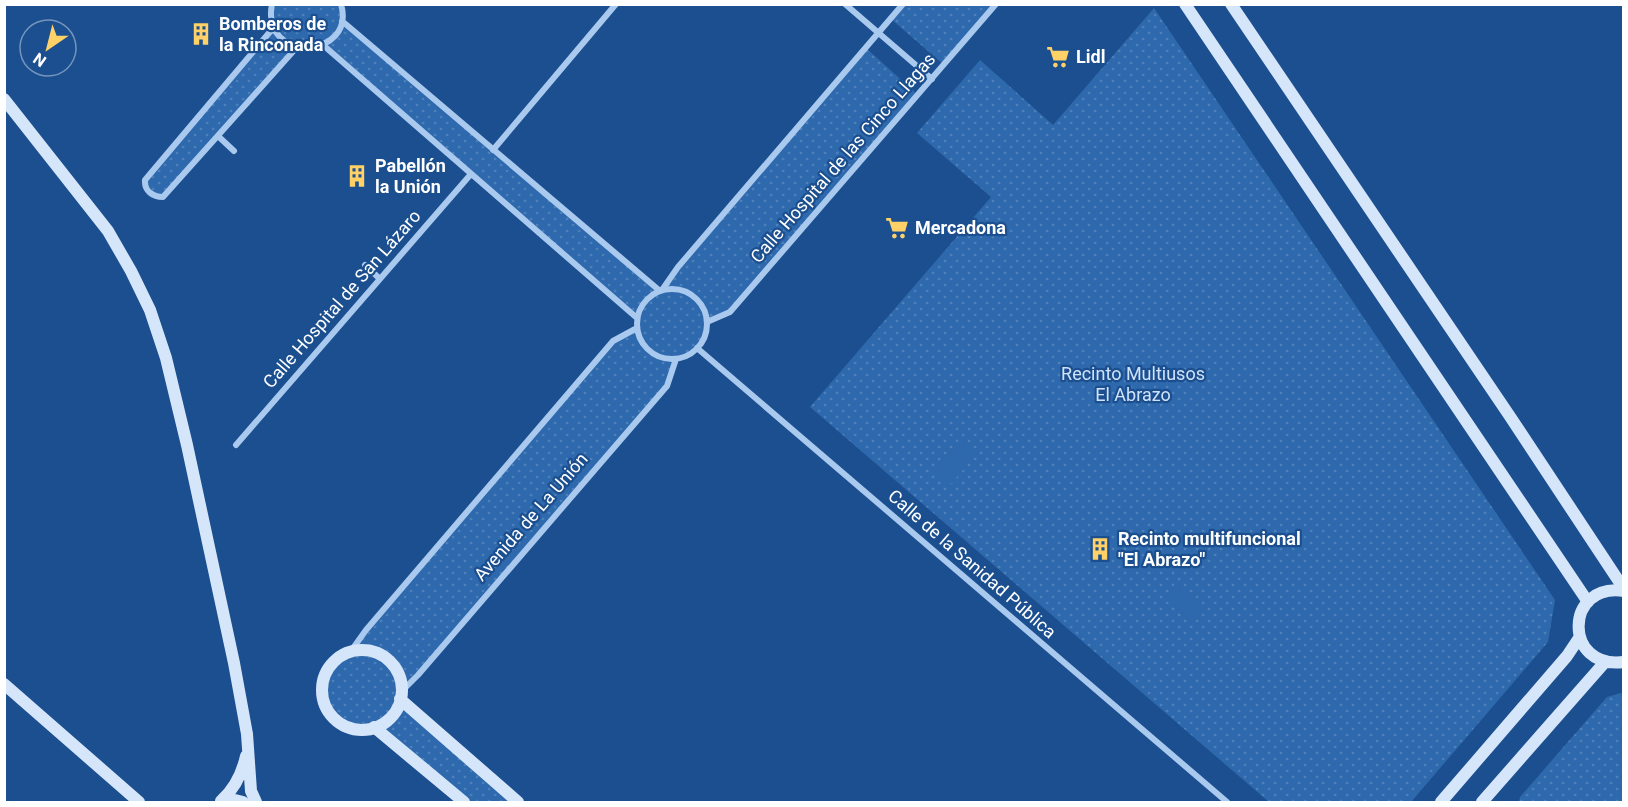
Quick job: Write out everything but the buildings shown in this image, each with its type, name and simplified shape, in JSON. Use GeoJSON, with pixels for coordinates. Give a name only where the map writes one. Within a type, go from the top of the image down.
{"type":"FeatureCollection","features":[{"type":"Feature","properties":{"kind":"main road"},"geometry":{"type":"LineString","coordinates":[[1185,4],[1588,602]]}},
{"type":"Feature","properties":{"kind":"main road"},"geometry":{"type":"LineString","coordinates":[[1231,4],[1509,415],[1623,590],[1605,591],[1596,595],[1588,602],[1578,618],[1579,638],[1589,653],[1605,662],[1623,662]]}},
{"type":"Feature","properties":{"kind":"main road"},"geometry":{"type":"LineString","coordinates":[[4,99],[108,231],[150,310],[166,358],[187,445],[247,734],[251,791],[256,802]]}},
{"type":"Feature","properties":{"kind":"main road"},"geometry":{"type":"LineString","coordinates":[[1441,802],[1567,656],[1579,638]]}},
{"type":"Feature","properties":{"kind":"main road"},"geometry":{"type":"LineString","coordinates":[[366,649],[380,654],[393,664],[399,676],[401,695],[394,714],[374,728],[362,730],[349,728],[336,721],[327,710],[322,695],[322,683],[328,668],[339,656],[351,651],[366,649]]}},
{"type":"Feature","properties":{"kind":"main road"},"geometry":{"type":"LineString","coordinates":[[1482,802],[1605,662]]}},
{"type":"Feature","properties":{"kind":"main road"},"geometry":{"type":"LineString","coordinates":[[4,684],[139,802]]}},
{"type":"Feature","properties":{"kind":"main road"},"geometry":{"type":"LineString","coordinates":[[401,695],[518,802]]}},
{"type":"Feature","properties":{"kind":"main road"},"geometry":{"type":"LineString","coordinates":[[374,728],[464,802]]}},
{"type":"Feature","properties":{"kind":"main road"},"geometry":{"type":"LineString","coordinates":[[219,801],[232,791],[244,766],[247,734]]}},
{"type":"Feature","properties":{"kind":"main road"},"geometry":{"type":"LineString","coordinates":[[219,801],[243,802]]}},
{"type":"Feature","properties":{"kind":"street"},"geometry":{"type":"LineString","coordinates":[[272,5],[271,18],[274,27],[287,43],[306,49],[323,45],[332,39],[342,21],[341,4]]}},
{"type":"Feature","properties":{"kind":"street"},"geometry":{"type":"LineString","coordinates":[[493,150],[615,4]]}},
{"type":"Feature","properties":{"kind":"street"},"geometry":{"type":"LineString","coordinates":[[845,4],[932,79]]}},
{"type":"Feature","properties":{"kind":"street"},"geometry":{"type":"LineString","coordinates":[[342,21],[661,290],[682,290],[699,302],[705,312],[706,334],[697,348],[685,357],[676,359],[664,359],[654,354],[640,339],[637,318],[645,301],[661,290],[678,267],[903,4]]}},
{"type":"Feature","properties":{"kind":"street","name":"Calle Hospital de las Cinco Llagas"},"geometry":{"type":"LineString","coordinates":[[707,322],[730,312],[996,4]]}},
{"type":"Feature","properties":{"kind":"street"},"geometry":{"type":"LineString","coordinates":[[274,27],[145,180],[146,189],[157,197],[163,197],[297,47]]}},
{"type":"Feature","properties":{"kind":"street"},"geometry":{"type":"LineString","coordinates":[[323,45],[637,318]]}},
{"type":"Feature","properties":{"kind":"street"},"geometry":{"type":"LineString","coordinates":[[218,136],[234,151]]}},
{"type":"Feature","properties":{"kind":"street","name":"Calle Hospital de San Lázaro"},"geometry":{"type":"LineString","coordinates":[[236,445],[471,174]]}},
{"type":"Feature","properties":{"kind":"street"},"geometry":{"type":"LineString","coordinates":[[365,265],[380,279]]}},
{"type":"Feature","properties":{"kind":"street"},"geometry":{"type":"LineString","coordinates":[[351,651],[366,630],[613,341],[637,328]]}},
{"type":"Feature","properties":{"kind":"street","name":"Calle de la Sanidad Pública"},"geometry":{"type":"LineString","coordinates":[[697,348],[1227,802]]}},
{"type":"Feature","properties":{"kind":"street","name":"Avenida de La Unión"},"geometry":{"type":"LineString","coordinates":[[401,695],[667,386],[676,359]]}},
{"type":"Feature","properties":{"kind":"green space"},"geometry":{"type":"Polygon","coordinates":[[[272,5],[341,5],[342,21],[662,290],[866,48],[918,95],[730,312],[707,322],[704,336],[698,346],[689,354],[676,359],[667,386],[402,691],[401,699],[518,802],[464,802],[370,729],[349,727],[336,721],[327,710],[322,695],[322,683],[328,668],[339,656],[351,651],[613,341],[637,328],[637,318],[323,45],[297,47],[163,197],[150,193],[145,180],[274,27],[272,5]]]}},
{"type":"Feature","properties":{"kind":"green space"},"geometry":{"type":"Polygon","coordinates":[[[903,5],[996,5],[944,65],[891,19],[903,5]]]}},
{"type":"Feature","properties":{"kind":"green space","name":"Recinto Multiusos El Abrazo"},"geometry":{"type":"Polygon","coordinates":[[[1154,8],[1555,600],[1548,642],[1411,802],[1269,802],[810,407],[991,197],[917,133],[980,60],[1053,125],[1154,8]]]}},
{"type":"Feature","properties":{"kind":"green space"},"geometry":{"type":"Polygon","coordinates":[[[961,438],[978,452],[951,484],[933,469],[961,438]]]}},
{"type":"Feature","properties":{"kind":"green space"},"geometry":{"type":"Polygon","coordinates":[[[1177,582],[1206,607],[1193,622],[1164,598],[1177,582]]]}},
{"type":"Feature","properties":{"kind":"green space"},"geometry":{"type":"Polygon","coordinates":[[[1621,693],[1624,695],[1623,802],[1519,802],[1520,797],[1607,697],[1621,693]]]}},
{"type":"Feature","properties":{"kind":"place","name":"Bomberos de la Rinconada"},"geometry":{"type":"Point","coordinates":[201,34]}},
{"type":"Feature","properties":{"kind":"place","name":"Lidl"},"geometry":{"type":"Point","coordinates":[1058,57]}},
{"type":"Feature","properties":{"kind":"place","name":"Pabellón la Unión"},"geometry":{"type":"Point","coordinates":[357,176]}},
{"type":"Feature","properties":{"kind":"place","name":"Mercadona"},"geometry":{"type":"Point","coordinates":[897,228]}},
{"type":"Feature","properties":{"kind":"place","name":"Recinto multifuncional \"El Abrazo\""},"geometry":{"type":"Point","coordinates":[1100,549]}}]}
